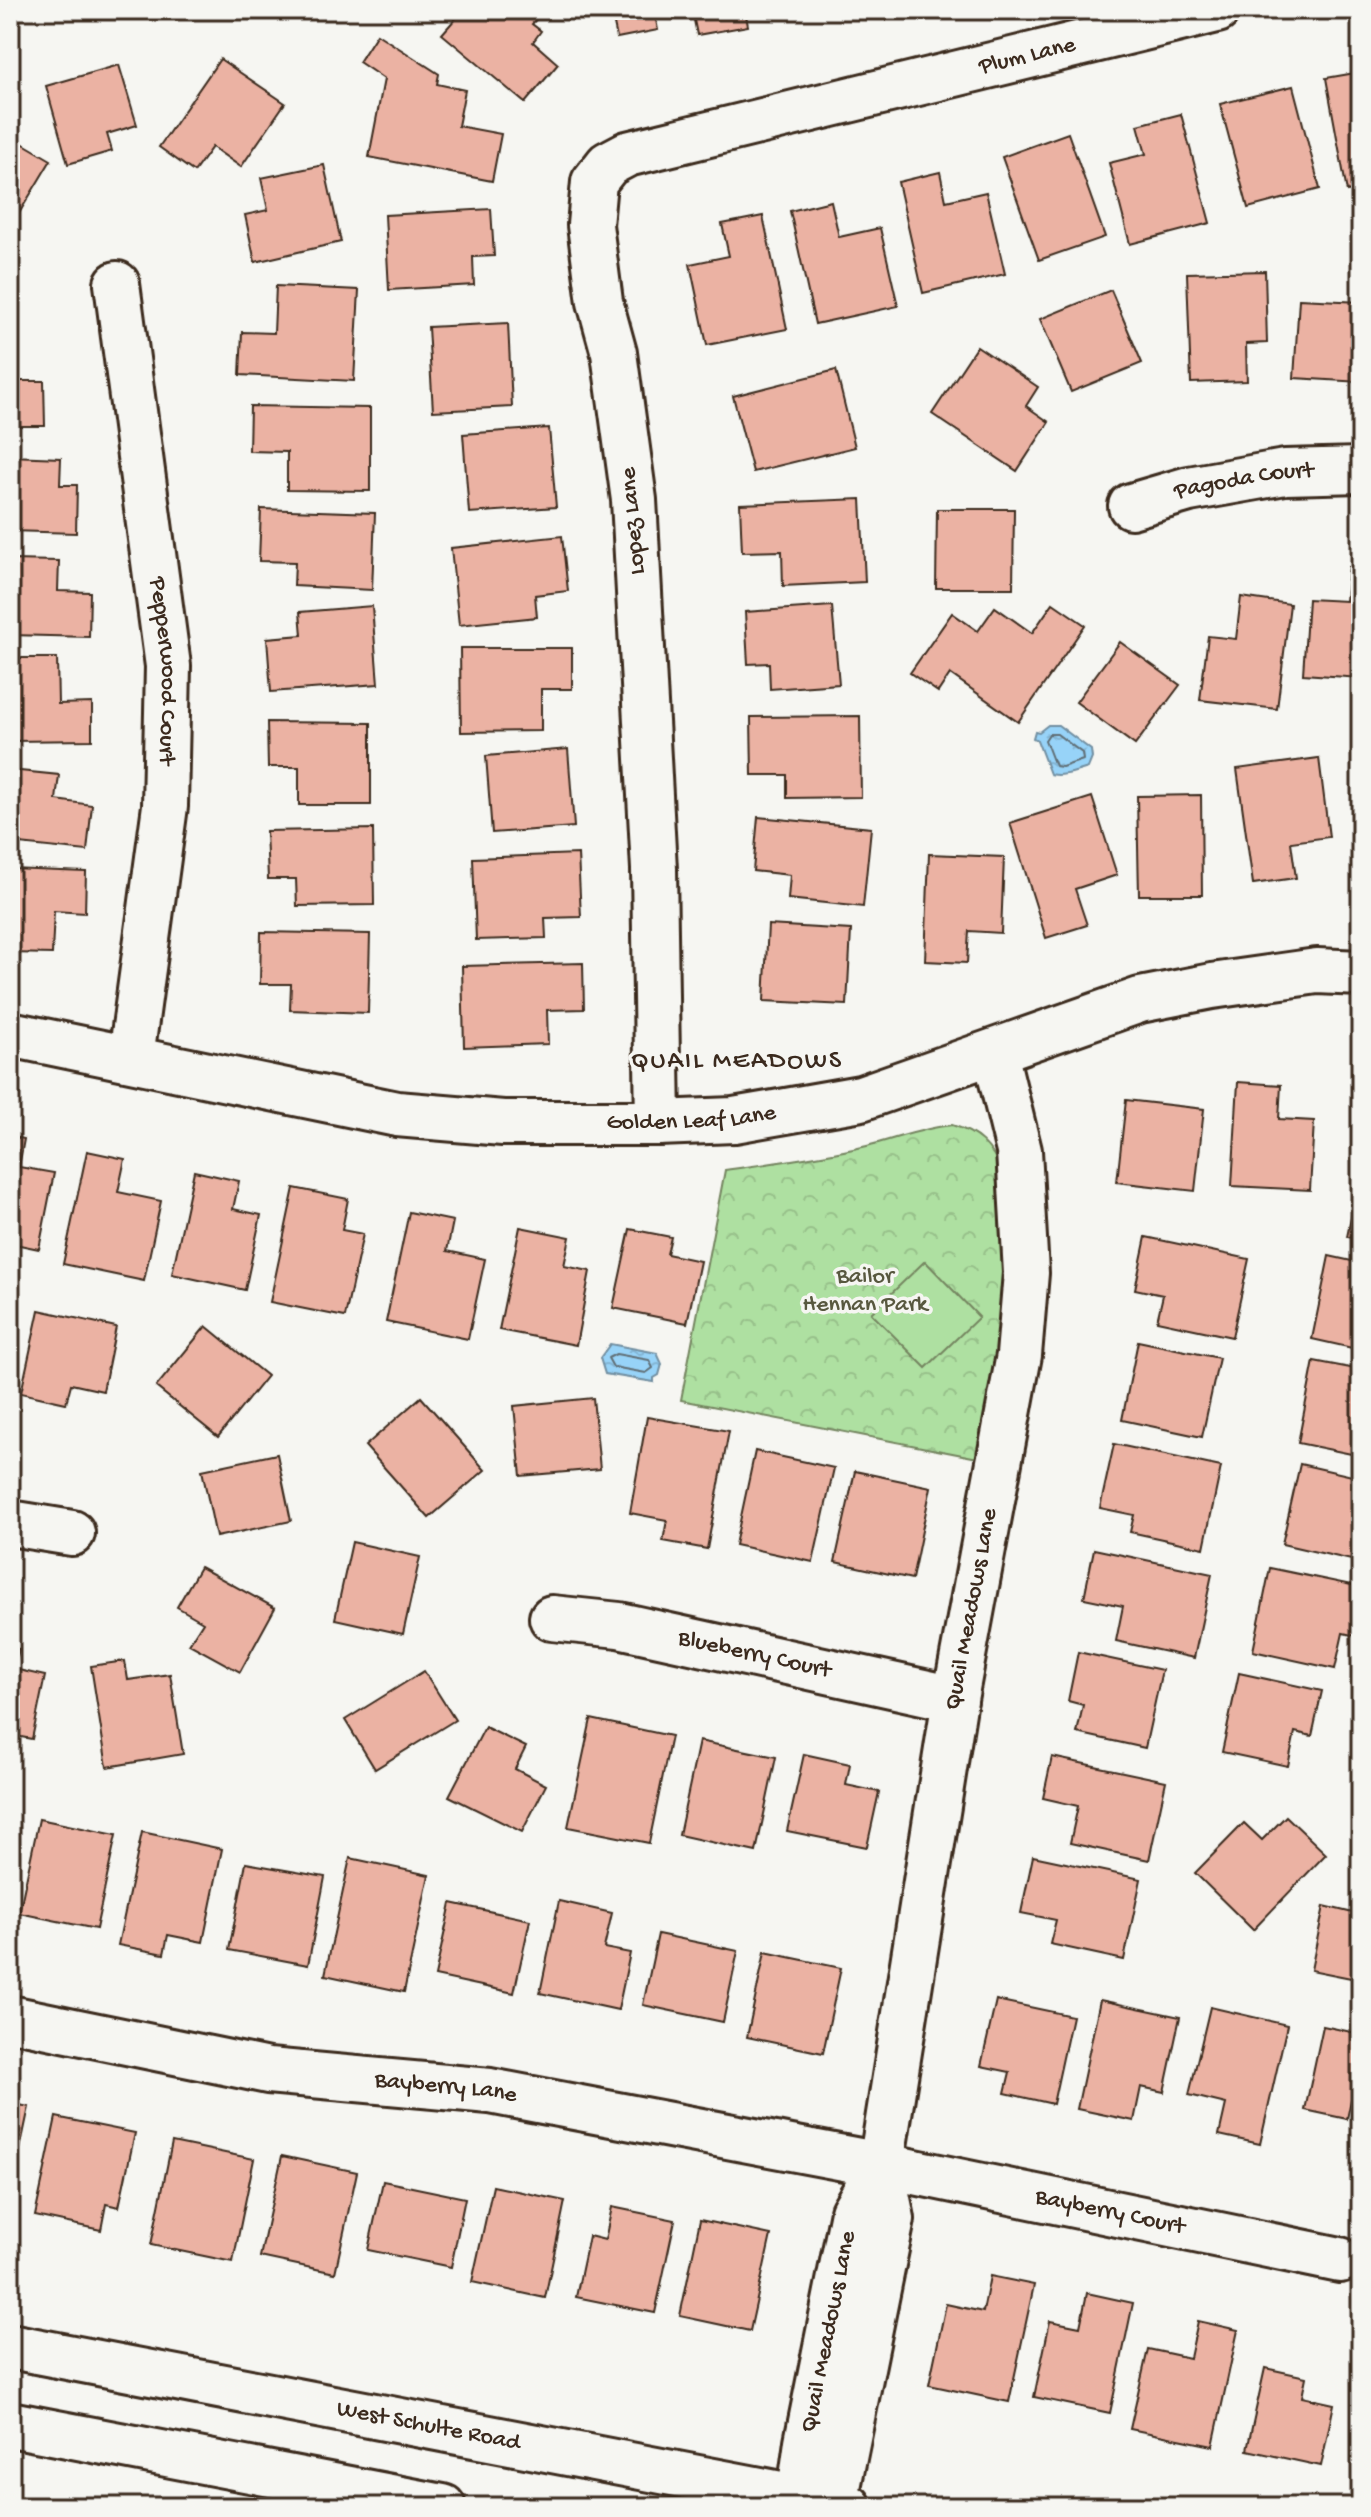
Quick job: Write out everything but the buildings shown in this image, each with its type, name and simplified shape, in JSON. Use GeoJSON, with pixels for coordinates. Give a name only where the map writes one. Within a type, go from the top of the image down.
{"type":"FeatureCollection","features":[{"type":"Feature","properties":{"kind":"street","name":"Plum Lane"},"geometry":{"type":"LineString","coordinates":[[836,103],[1217,10]]}},
{"type":"Feature","properties":{"kind":"street","name":"Lopez Lane"},"geometry":{"type":"LineString","coordinates":[[658,1123],[654,869],[634,500],[614,353],[600,302],[590,225],[594,182],[608,164],[627,154],[836,103]]}},
{"type":"Feature","properties":{"kind":"street","name":"Pepperwood Court"},"geometry":{"type":"LineString","coordinates":[[117,284],[168,666],[165,806],[131,1057]]}},
{"type":"Feature","properties":{"kind":"street","name":"Pagoda Court"},"geometry":{"type":"LineString","coordinates":[[1131,506],[1189,489],[1285,472],[1361,470]]}},
{"type":"Feature","properties":{"kind":"street","name":"Golden Leaf Lane"},"geometry":{"type":"LineString","coordinates":[[10,1034],[397,1114],[503,1123],[734,1120],[861,1098],[1140,1000],[1317,971],[1361,973]]}},
{"type":"Feature","properties":{"kind":"street","name":"Quail Meadows Lane"},"geometry":{"type":"LineString","coordinates":[[823,2505],[892,2219],[881,2165],[955,1699],[1019,1355],[1026,1273],[1019,1151],[995,1053]]}},
{"type":"Feature","properties":{"kind":"street"},"geometry":{"type":"LineString","coordinates":[[10,1523],[72,1533]]}},
{"type":"Feature","properties":{"kind":"street","name":"Blueberry Court"},"geometry":{"type":"LineString","coordinates":[[552,1618],[619,1625],[955,1699]]}},
{"type":"Feature","properties":{"kind":"street","name":"Bayberry Lane"},"geometry":{"type":"LineString","coordinates":[[10,2018],[268,2071],[490,2091],[881,2165]]}},
{"type":"Feature","properties":{"kind":"street","name":"Bayberry Court"},"geometry":{"type":"LineString","coordinates":[[881,2165],[1340,2260]]}},
{"type":"Feature","properties":{"kind":"street","name":"West Schulte Road"},"geometry":{"type":"LineString","coordinates":[[10,2346],[823,2505]]}},
{"type":"Feature","properties":{"kind":"street"},"geometry":{"type":"LineString","coordinates":[[10,2424],[443,2507]]}},
{"type":"Feature","properties":{"kind":"green space","name":"Bailor Hennan Park"},"geometry":{"type":"Polygon","coordinates":[[[952,1125],[983,1142],[1002,1171],[1008,1299],[983,1459],[681,1400],[725,1170],[849,1150],[952,1125]]]}},
{"type":"Feature","properties":{"kind":"green space"},"geometry":{"type":"Polygon","coordinates":[[[925,1261],[979,1317],[926,1368],[871,1313],[925,1261]]]}},
{"type":"Feature","properties":{"kind":"water"},"geometry":{"type":"Polygon","coordinates":[[[1048,725],[1058,725],[1091,750],[1088,768],[1050,774],[1037,740],[1033,738],[1035,731],[1039,732],[1048,725]]]}},
{"type":"Feature","properties":{"kind":"water"},"geometry":{"type":"Polygon","coordinates":[[[610,1344],[657,1353],[662,1364],[654,1382],[605,1374],[600,1358],[610,1344]]]}},
{"type":"Feature","properties":{"kind":"district","name":"QUAIL MEADOWS"},"geometry":{"type":"Point","coordinates":[737,1062]}}]}
